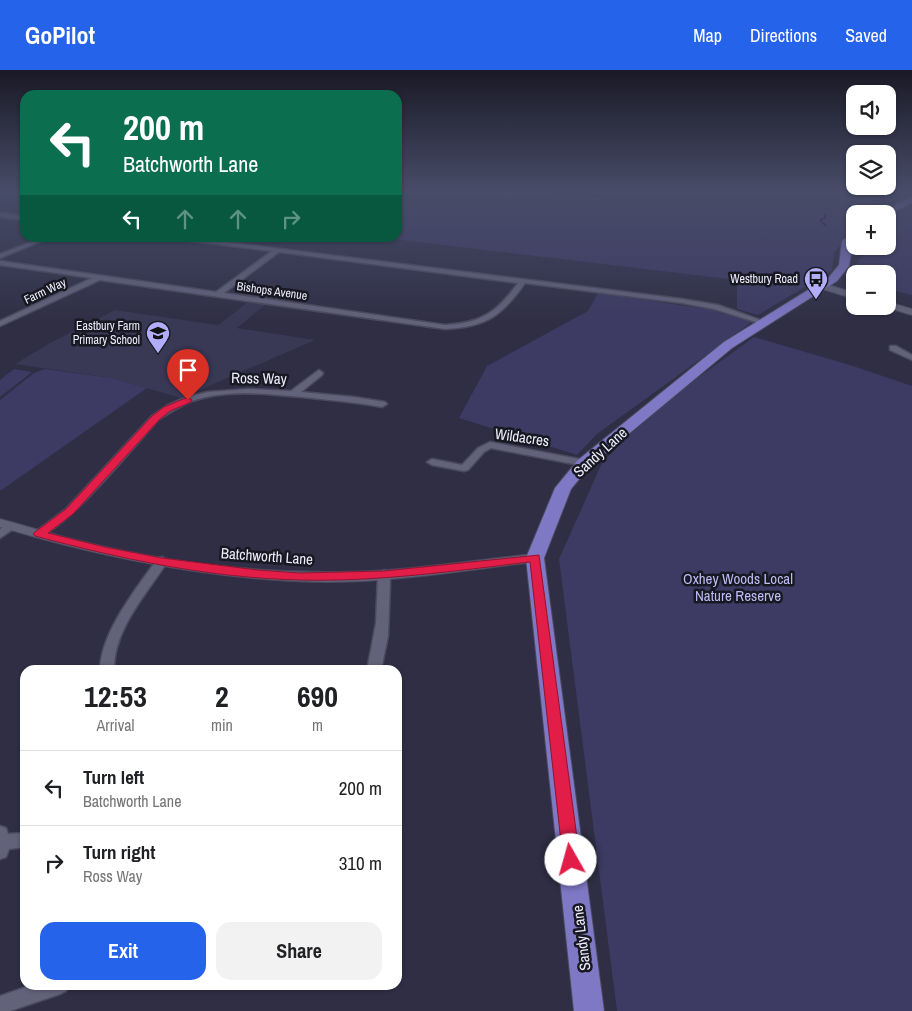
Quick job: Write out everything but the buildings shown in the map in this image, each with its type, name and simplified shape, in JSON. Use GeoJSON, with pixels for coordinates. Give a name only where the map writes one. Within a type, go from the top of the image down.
{"type":"FeatureCollection","features":[{"type":"Feature","properties":{"kind":"main road","name":"Sandy Lane"},"geometry":{"type":"LineString","coordinates":[[589,1011],[535,558],[563,488],[584,463],[728,345],[833,279],[844,266],[846,249]]}},
{"type":"Feature","properties":{"kind":"street"},"geometry":{"type":"LineString","coordinates":[[0,256],[36,242]]}},
{"type":"Feature","properties":{"kind":"street"},"geometry":{"type":"LineString","coordinates":[[214,242],[702,304],[762,322]]}},
{"type":"Feature","properties":{"kind":"street"},"geometry":{"type":"LineString","coordinates":[[218,294],[278,250]]}},
{"type":"Feature","properties":{"kind":"street","name":"Bishops Avenue"},"geometry":{"type":"LineString","coordinates":[[0,263],[437,326],[459,326],[483,320],[499,312],[523,281]]}},
{"type":"Feature","properties":{"kind":"street","name":"Farm Way"},"geometry":{"type":"LineString","coordinates":[[0,324],[100,277]]}},
{"type":"Feature","properties":{"kind":"street"},"geometry":{"type":"LineString","coordinates":[[822,286],[846,293]]}},
{"type":"Feature","properties":{"kind":"street"},"geometry":{"type":"LineString","coordinates":[[896,307],[912,312]]}},
{"type":"Feature","properties":{"kind":"street"},"geometry":{"type":"LineString","coordinates":[[893,348],[912,358]]}},
{"type":"Feature","properties":{"kind":"street"},"geometry":{"type":"LineString","coordinates":[[293,394],[319,373]]}},
{"type":"Feature","properties":{"kind":"street","name":"Ross Way"},"geometry":{"type":"LineString","coordinates":[[39,534],[70,511],[149,425],[167,409],[188,400],[222,392],[244,390],[382,404]]}},
{"type":"Feature","properties":{"kind":"street","name":"Wildacres"},"geometry":{"type":"LineString","coordinates":[[432,462],[464,468],[481,450],[490,445],[584,463]]}},
{"type":"Feature","properties":{"kind":"street","name":"Batchworth Lane"},"geometry":{"type":"LineString","coordinates":[[4,528],[39,534],[105,551],[258,574],[300,576],[384,574],[535,558]]}},
{"type":"Feature","properties":{"kind":"street"},"geometry":{"type":"LineString","coordinates":[[106,665],[105,660],[110,648],[132,605],[162,561]]}},
{"type":"Feature","properties":{"kind":"street"},"geometry":{"type":"LineString","coordinates":[[376,665],[385,589],[384,574]]}},
{"type":"Feature","properties":{"kind":"street"},"geometry":{"type":"LineString","coordinates":[[1,842],[20,840]]}},
{"type":"Feature","properties":{"kind":"street"},"geometry":{"type":"LineString","coordinates":[[0,1005],[45,990]]}},
{"type":"Feature","properties":{"kind":"shaded area","name":"Eastbury Farm Primary School"},"geometry":{"type":"Polygon","coordinates":[[[248,302],[266,304],[237,328],[315,340],[181,398],[112,378],[15,364],[50,343],[115,310],[218,325],[248,302]]]}},
{"type":"Feature","properties":{"kind":"green space"},"geometry":{"type":"Polygon","coordinates":[[[402,235],[846,235],[846,239],[834,252],[832,271],[758,315],[737,309],[737,280],[402,240],[402,235]]]}},
{"type":"Feature","properties":{"kind":"green space"},"geometry":{"type":"Polygon","coordinates":[[[896,235],[912,235],[912,295],[896,291],[896,265],[856,265],[862,255],[896,255],[896,235]]]}},
{"type":"Feature","properties":{"kind":"green space"},"geometry":{"type":"Polygon","coordinates":[[[598,293],[714,310],[752,322],[597,434],[577,455],[459,418],[487,366],[588,311],[598,293]]]}},
{"type":"Feature","properties":{"kind":"green space","name":"Oxhey Woods Local Nature Reserve"},"geometry":{"type":"Polygon","coordinates":[[[754,337],[853,366],[912,386],[912,1011],[617,1011],[559,559],[602,463],[626,438],[681,390],[754,337]]]}},
{"type":"Feature","properties":{"kind":"green space"},"geometry":{"type":"Polygon","coordinates":[[[14,369],[32,372],[0,397],[0,380],[14,369]]]}},
{"type":"Feature","properties":{"kind":"green space"},"geometry":{"type":"Polygon","coordinates":[[[45,369],[112,378],[147,388],[0,491],[0,400],[34,373],[45,369]]]}},
{"type":"Feature","properties":{"kind":"place","name":"Westbury Road"},"geometry":{"type":"Point","coordinates":[816,300]}},
{"type":"Feature","properties":{"kind":"place","name":"Eastbury Farm Primary School"},"geometry":{"type":"Point","coordinates":[158,354]}},
{"type":"Feature","properties":{"kind":"route"},"geometry":{"type":"LineString","coordinates":[[188,400],[167,409],[155,418],[70,511],[39,534],[105,551],[258,574],[330,577],[384,574],[535,558],[571,860]]}}]}
